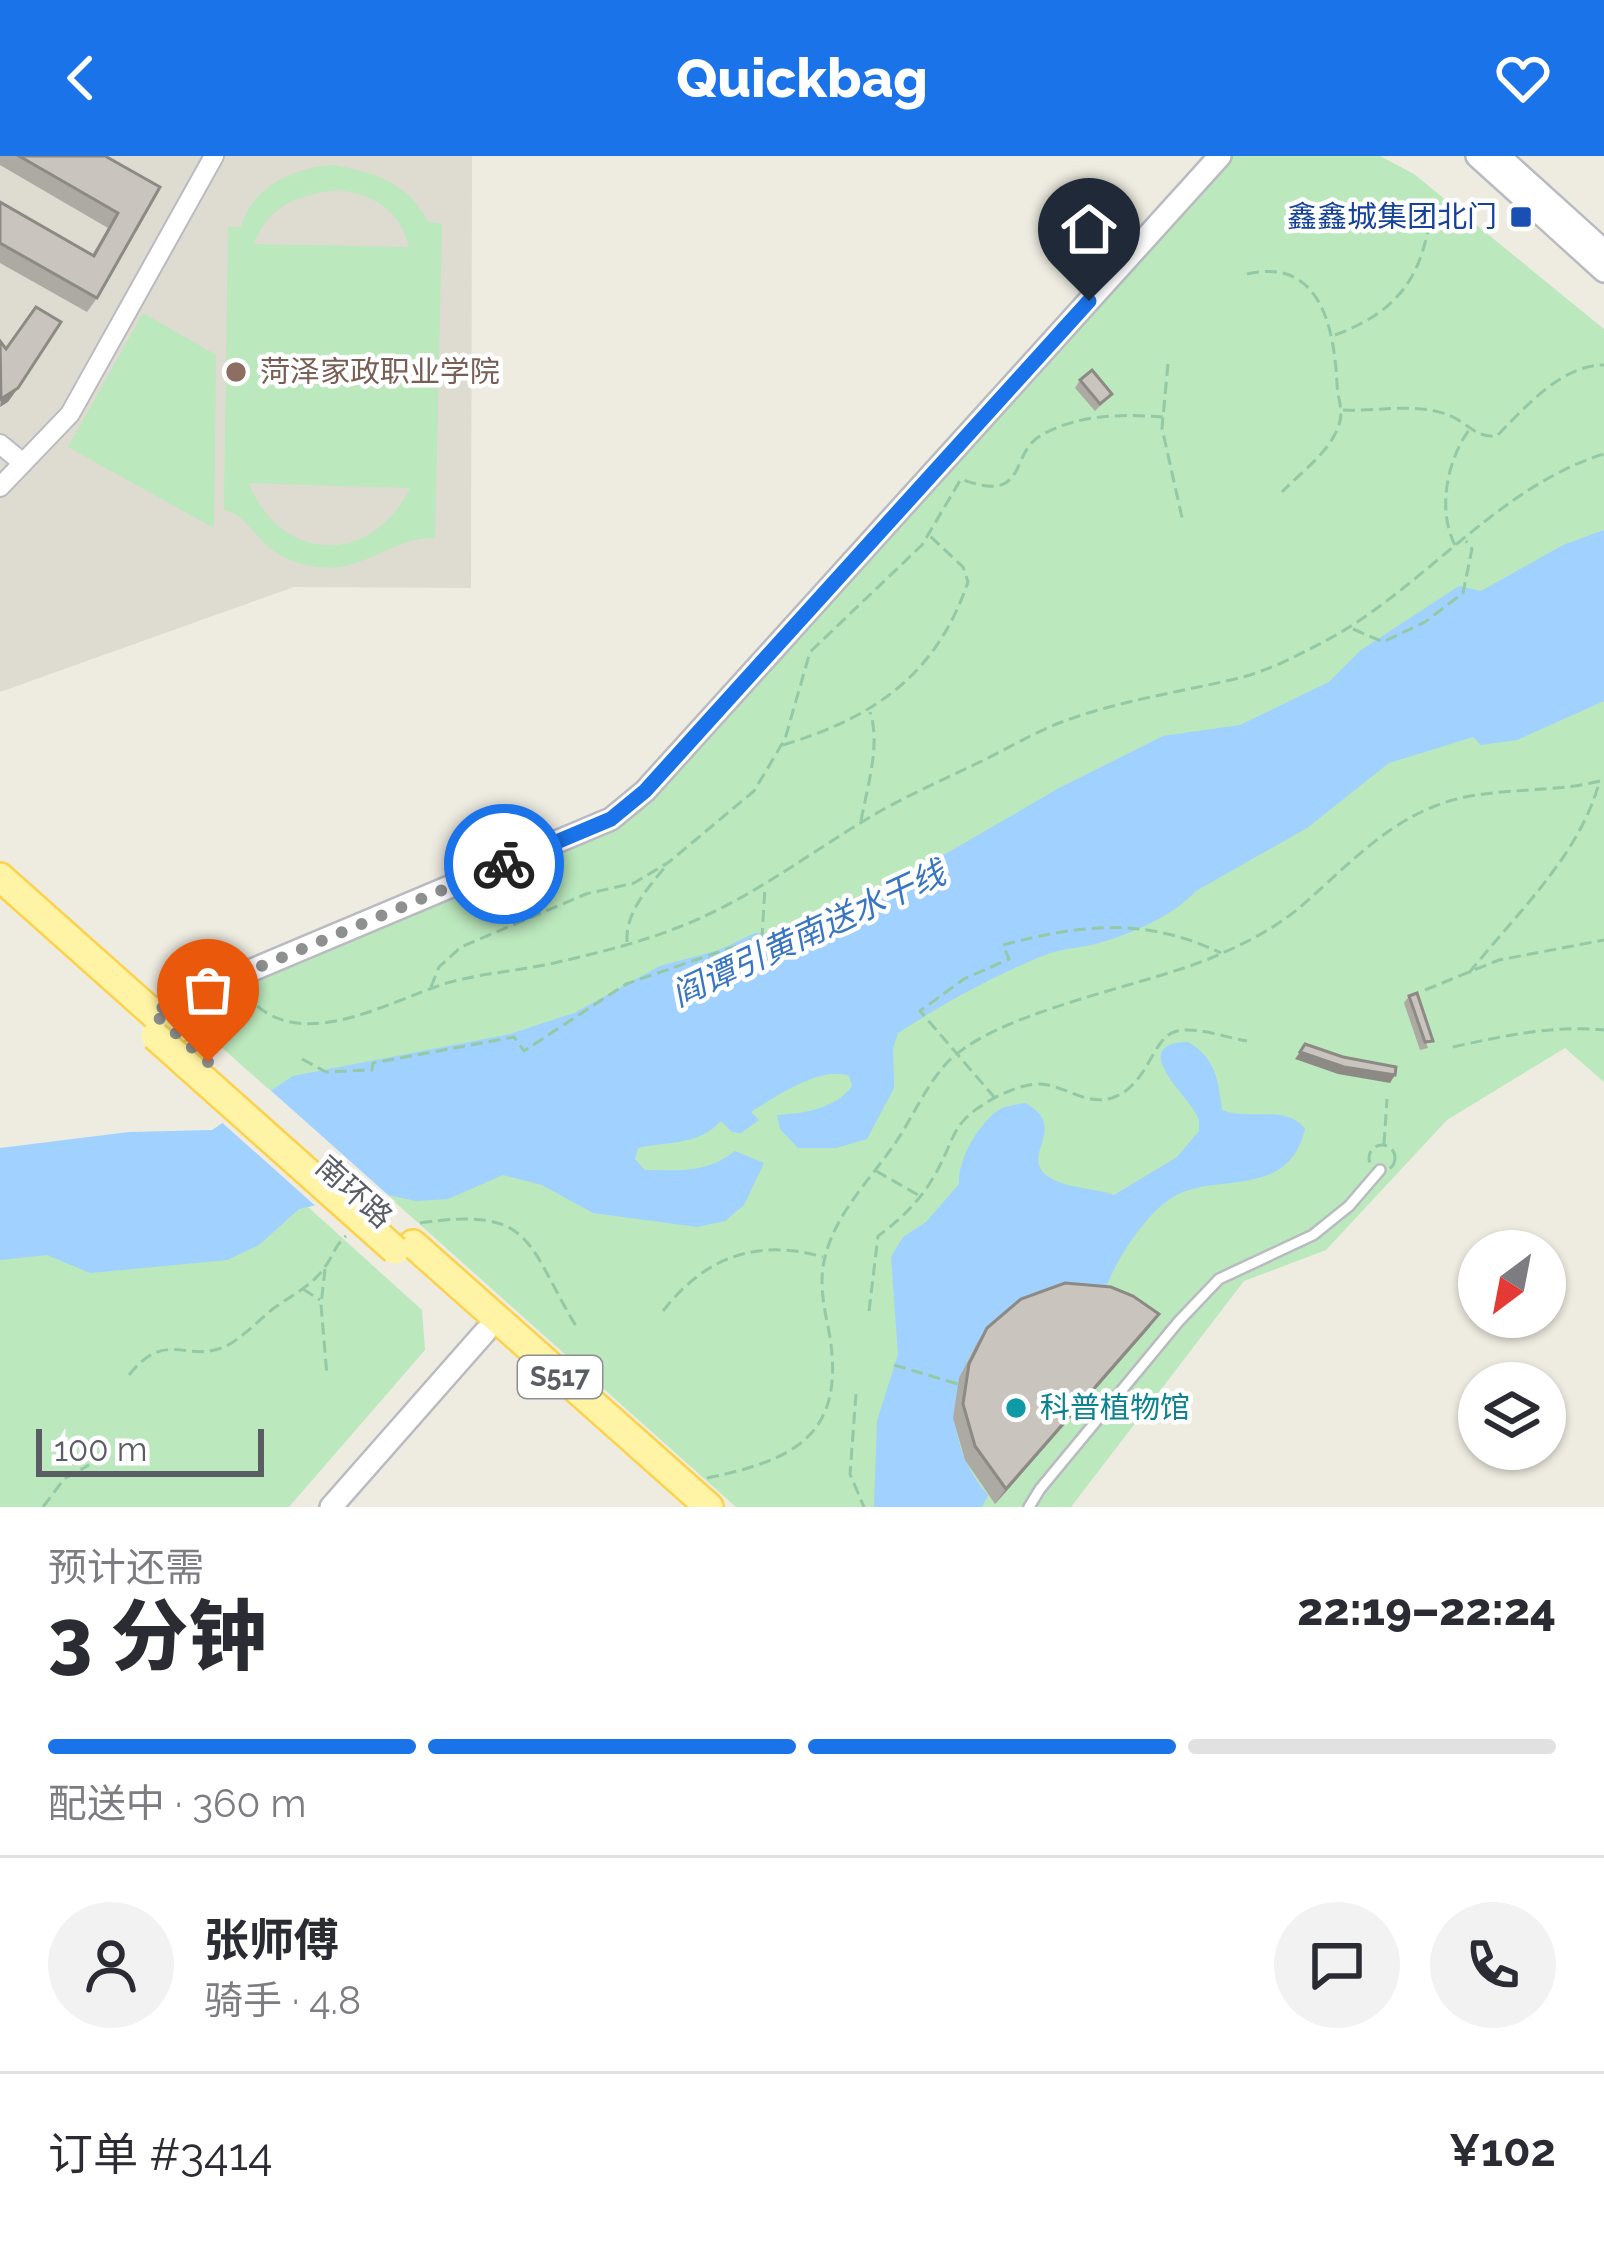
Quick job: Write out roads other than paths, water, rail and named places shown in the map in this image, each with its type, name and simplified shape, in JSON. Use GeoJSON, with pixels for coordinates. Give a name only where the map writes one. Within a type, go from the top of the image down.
{"type":"FeatureCollection","features":[{"type":"Feature","properties":{"kind":"main road","name":"南环路"},"geometry":{"type":"LineString","coordinates":[[0,877],[160,1026],[406,1240],[682,1495]]}},
{"type":"Feature","properties":{"kind":"main road","name":"南环路"},"geometry":{"type":"LineString","coordinates":[[0,898],[160,1026]]}},
{"type":"Feature","properties":{"kind":"main road","name":"南环路"},"geometry":{"type":"LineString","coordinates":[[406,1240],[485,1332],[682,1495],[709,1507]]}},
{"type":"Feature","properties":{"kind":"street"},"geometry":{"type":"LineString","coordinates":[[0,488],[70,414],[214,156]]}},
{"type":"Feature","properties":{"kind":"street"},"geometry":{"type":"LineString","coordinates":[[160,1026],[233,978],[611,819],[645,791],[1220,156]]}},
{"type":"Feature","properties":{"kind":"street"},"geometry":{"type":"LineString","coordinates":[[1477,156],[1604,272]]}},
{"type":"Feature","properties":{"kind":"street"},"geometry":{"type":"LineString","coordinates":[[1499,156],[1604,251]]}},
{"type":"Feature","properties":{"kind":"street"},"geometry":{"type":"LineString","coordinates":[[0,444],[22,464]]}},
{"type":"Feature","properties":{"kind":"street"},"geometry":{"type":"LineString","coordinates":[[331,1507],[485,1332]]}},
{"type":"Feature","properties":{"kind":"lane"},"geometry":{"type":"LineString","coordinates":[[1029,1507],[1165,1338],[1219,1279],[1313,1235],[1349,1206],[1380,1170]]}},
{"type":"Feature","properties":{"kind":"water","name":"阎谭引黄南送水干线"},"geometry":{"type":"Polygon","coordinates":[[[1604,530],[1604,701],[1517,740],[1481,745],[1473,737],[1389,763],[1307,828],[1196,891],[1164,916],[1111,939],[1045,955],[933,1011],[898,1033],[893,1049],[894,1088],[867,1139],[836,1148],[798,1148],[780,1129],[777,1115],[819,1108],[846,1094],[852,1086],[849,1076],[838,1074],[798,1084],[772,1098],[751,1112],[759,1120],[741,1133],[732,1132],[721,1121],[693,1139],[638,1148],[635,1159],[645,1170],[703,1167],[735,1151],[764,1163],[744,1205],[725,1221],[697,1227],[593,1213],[542,1185],[503,1175],[448,1199],[416,1201],[375,1192],[299,1209],[259,1245],[227,1260],[90,1273],[47,1255],[0,1260],[0,1148],[129,1132],[212,1130],[293,1076],[510,1034],[574,1013],[660,966],[719,950],[755,933],[783,934],[921,868],[1061,787],[1163,736],[1240,725],[1329,682],[1361,650],[1459,586],[1481,591],[1563,545],[1604,530]]]}},
{"type":"Feature","properties":{"kind":"water"},"geometry":{"type":"Polygon","coordinates":[[[1188,1042],[1210,1063],[1222,1110],[1297,1121],[1305,1129],[1297,1150],[1271,1173],[1201,1187],[1170,1199],[1132,1239],[1101,1302],[977,1343],[960,1382],[956,1421],[965,1459],[988,1495],[982,1507],[874,1507],[877,1421],[898,1354],[891,1257],[903,1237],[926,1222],[959,1184],[975,1135],[1006,1107],[1025,1103],[1039,1113],[1044,1134],[1039,1164],[1043,1173],[1063,1184],[1114,1195],[1177,1157],[1199,1131],[1199,1121],[1161,1060],[1162,1051],[1170,1045],[1188,1042]]]}},
{"type":"Feature","properties":{"kind":"place","name":"鑫鑫城集团北门"},"geometry":{"type":"Point","coordinates":[1521,217]}},
{"type":"Feature","properties":{"kind":"place","name":"菏泽家政职业学院"},"geometry":{"type":"Point","coordinates":[236,372]}},
{"type":"Feature","properties":{"kind":"place","name":"科普植物馆"},"geometry":{"type":"Point","coordinates":[1016,1408]}}]}
